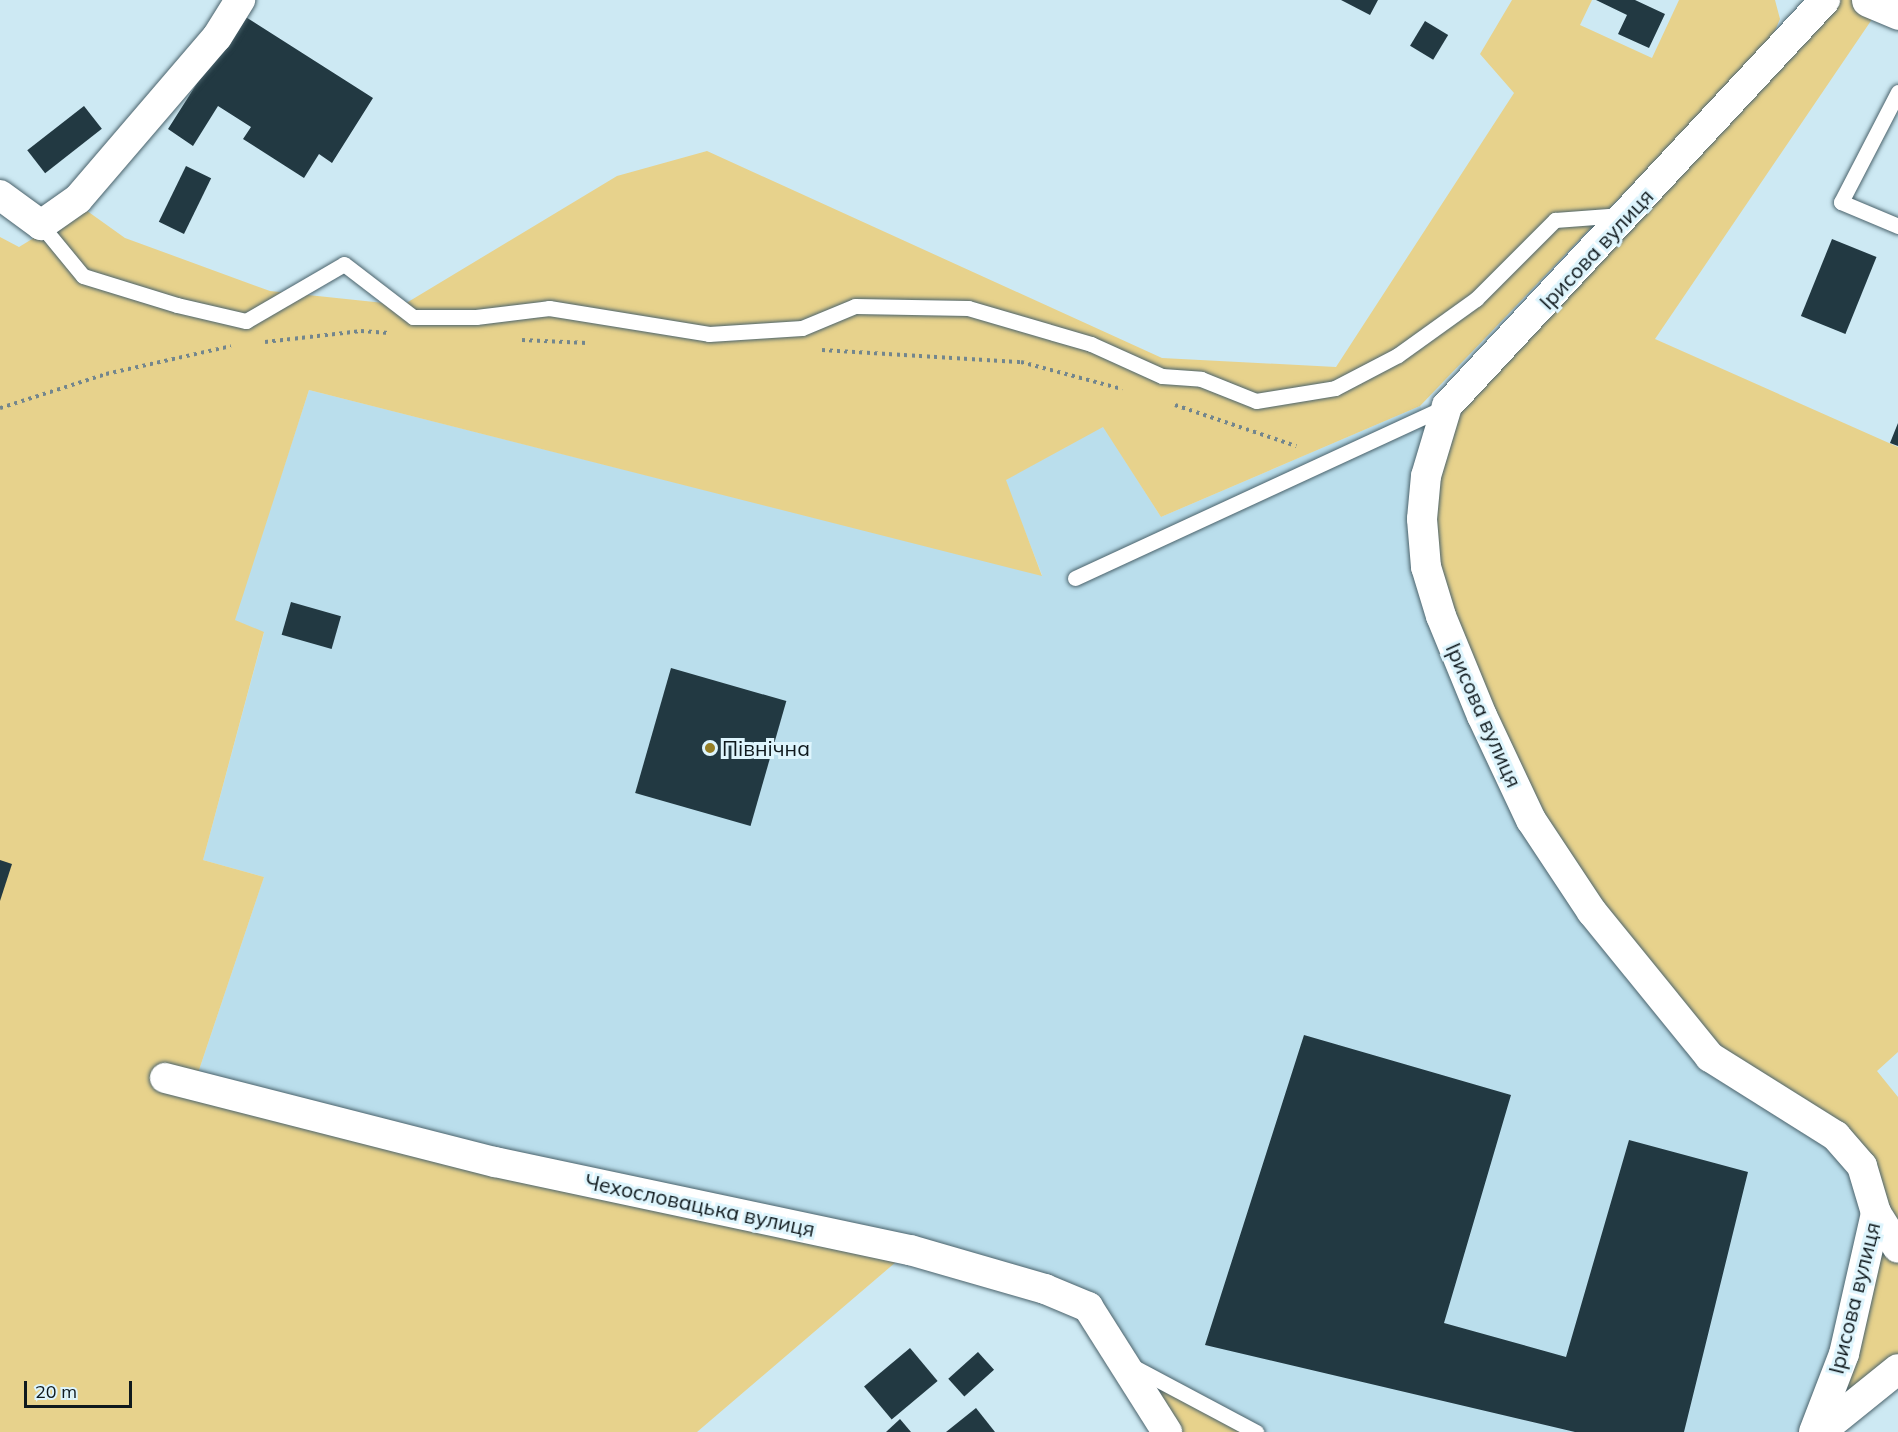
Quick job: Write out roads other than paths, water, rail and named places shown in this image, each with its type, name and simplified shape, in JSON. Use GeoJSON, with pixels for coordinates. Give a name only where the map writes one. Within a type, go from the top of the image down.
{"type":"FeatureCollection","features":[{"type":"Feature","properties":{"kind":"street"},"geometry":{"type":"LineString","coordinates":[[0,195],[41,225],[78,199],[126,147],[217,37],[240,0]]}},
{"type":"Feature","properties":{"kind":"street","name":"Ірисова вулиця"},"geometry":{"type":"LineString","coordinates":[[1814,1432],[1844,1354],[1876,1213],[1862,1166],[1836,1136],[1710,1057],[1592,912],[1531,820],[1478,706],[1441,616],[1426,567],[1422,519],[1426,476],[1447,406],[1629,214],[1825,0]]}},
{"type":"Feature","properties":{"kind":"street"},"geometry":{"type":"LineString","coordinates":[[1868,0],[1898,14]]}},
{"type":"Feature","properties":{"kind":"street","name":"Чехословацька вулиця"},"geometry":{"type":"LineString","coordinates":[[165,1078],[495,1162],[910,1250],[1011,1279],[1088,1307],[1167,1432]]}},
{"type":"Feature","properties":{"kind":"street"},"geometry":{"type":"LineString","coordinates":[[1876,1213],[1898,1248]]}},
{"type":"Feature","properties":{"kind":"street"},"geometry":{"type":"LineString","coordinates":[[1820,1432],[1898,1369]]}},
{"type":"Feature","properties":{"kind":"lane"},"geometry":{"type":"LineString","coordinates":[[1898,92],[1841,202],[1898,226]]}},
{"type":"Feature","properties":{"kind":"lane"},"geometry":{"type":"LineString","coordinates":[[41,225],[83,276],[177,305],[246,321],[344,264],[413,317],[476,317],[549,308],[709,334],[802,328],[855,306],[968,308],[1090,344],[1162,376],[1202,379],[1256,401],[1335,388],[1398,355],[1476,299],[1555,220],[1629,214]]}},
{"type":"Feature","properties":{"kind":"lane"},"geometry":{"type":"LineString","coordinates":[[1075,578],[1447,406]]}},
{"type":"Feature","properties":{"kind":"lane"},"geometry":{"type":"LineString","coordinates":[[1122,1361],[1256,1432]]}},
{"type":"Feature","properties":{"kind":"place","name":"Північна"},"geometry":{"type":"Point","coordinates":[710,748]}}]}
